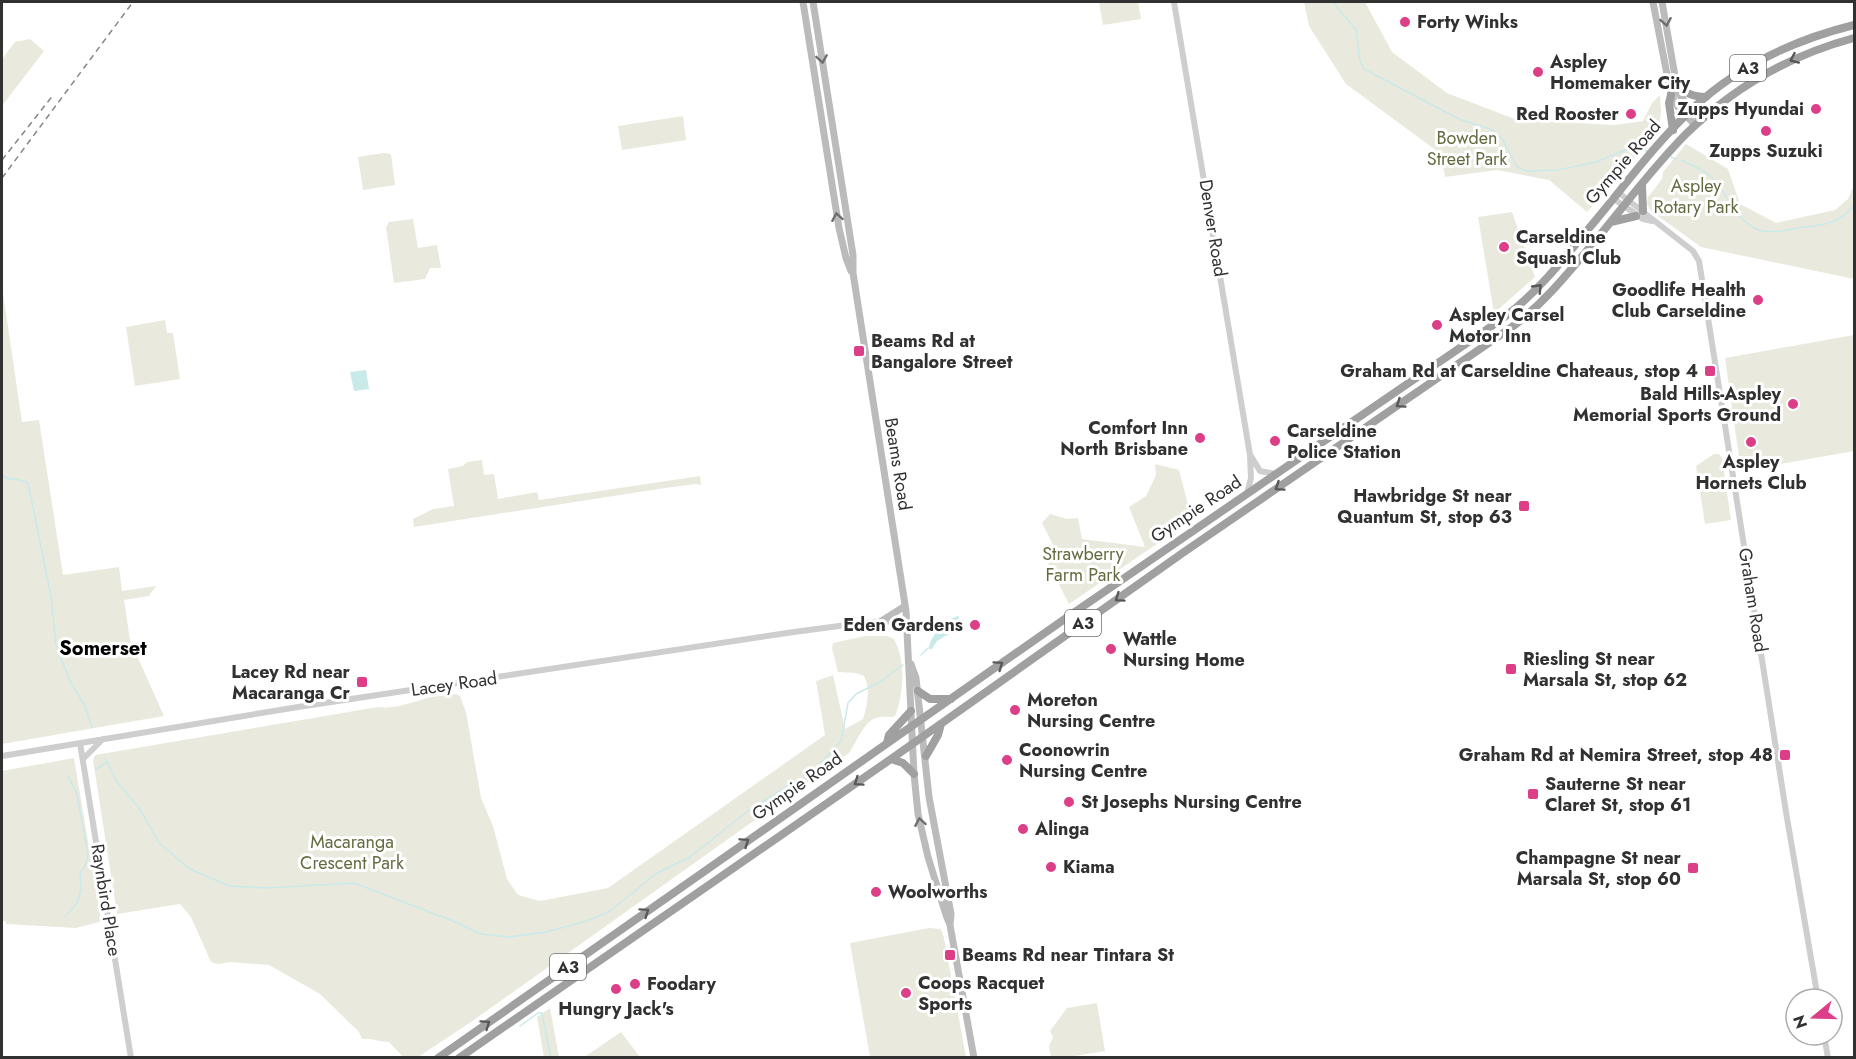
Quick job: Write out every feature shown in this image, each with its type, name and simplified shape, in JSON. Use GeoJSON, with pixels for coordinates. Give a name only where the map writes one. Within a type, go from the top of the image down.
{"type":"FeatureCollection","features":[{"type":"Feature","properties":{"kind":"highway","name":"Gympie Road"},"geometry":{"type":"LineString","coordinates":[[438,1058],[887,743],[1514,310],[1551,274],[1673,130],[1706,97],[1755,63],[1817,36],[1854,25]]}},
{"type":"Feature","properties":{"kind":"highway","name":"Gympie Road"},"geometry":{"type":"LineString","coordinates":[[459,1058],[891,759],[1184,552],[1527,316],[1551,293],[1677,143],[1698,123],[1735,93],[1770,71],[1819,48],[1854,38]]}},
{"type":"Feature","properties":{"kind":"highway"},"geometry":{"type":"LineString","coordinates":[[1676,84],[1691,95],[1706,97]]}},
{"type":"Feature","properties":{"kind":"highway"},"geometry":{"type":"LineString","coordinates":[[1671,95],[1673,130]]}},
{"type":"Feature","properties":{"kind":"highway"},"geometry":{"type":"LineString","coordinates":[[1611,222],[1640,213],[1642,184]]}},
{"type":"Feature","properties":{"kind":"highway"},"geometry":{"type":"LineString","coordinates":[[1320,444],[1327,454]]}},
{"type":"Feature","properties":{"kind":"highway"},"geometry":{"type":"LineString","coordinates":[[918,691],[930,699],[951,699]]}},
{"type":"Feature","properties":{"kind":"highway"},"geometry":{"type":"LineString","coordinates":[[887,743],[889,735],[910,711]]}},
{"type":"Feature","properties":{"kind":"highway"},"geometry":{"type":"LineString","coordinates":[[926,756],[938,735],[941,723]]}},
{"type":"Feature","properties":{"kind":"highway"},"geometry":{"type":"LineString","coordinates":[[891,759],[903,763],[914,774]]}},
{"type":"Feature","properties":{"kind":"main road","name":"Beams Road"},"geometry":{"type":"LineString","coordinates":[[803,2],[839,228],[846,258],[853,273]]}},
{"type":"Feature","properties":{"kind":"main road","name":"Beams Road"},"geometry":{"type":"LineString","coordinates":[[813,2],[907,621],[910,711],[918,814],[924,844],[950,925],[974,1058]]}},
{"type":"Feature","properties":{"kind":"main road"},"geometry":{"type":"LineString","coordinates":[[1653,2],[1671,95],[1698,123]]}},
{"type":"Feature","properties":{"kind":"main road"},"geometry":{"type":"LineString","coordinates":[[1662,2],[1676,84],[1688,113]]}},
{"type":"Feature","properties":{"kind":"main road"},"geometry":{"type":"LineString","coordinates":[[880,622],[905,606]]}},
{"type":"Feature","properties":{"kind":"main road","name":"Beams Road"},"geometry":{"type":"LineString","coordinates":[[909,660],[916,678],[929,797],[951,914],[950,925]]}},
{"type":"Feature","properties":{"kind":"main road"},"geometry":{"type":"LineString","coordinates":[[924,844],[937,842]]}},
{"type":"Feature","properties":{"kind":"street","name":"Denver Road"},"geometry":{"type":"LineString","coordinates":[[1174,2],[1251,456],[1251,478],[1246,494]]}},
{"type":"Feature","properties":{"kind":"street","name":"Graham Road"},"geometry":{"type":"LineString","coordinates":[[1616,196],[1693,251],[1699,261],[1816,987]]}},
{"type":"Feature","properties":{"kind":"street"},"geometry":{"type":"LineString","coordinates":[[1251,456],[1260,471],[1276,474]]}},
{"type":"Feature","properties":{"kind":"street","name":"Lacey Road"},"geometry":{"type":"LineString","coordinates":[[2,756],[298,706],[794,632],[907,621]]}},
{"type":"Feature","properties":{"kind":"street"},"geometry":{"type":"LineString","coordinates":[[83,759],[103,739]]}},
{"type":"Feature","properties":{"kind":"street","name":"Raynbird Place"},"geometry":{"type":"LineString","coordinates":[[80,743],[131,1058]]}},
{"type":"Feature","properties":{"kind":"green space"},"geometry":{"type":"Polygon","coordinates":[[[1099,2],[1138,2],[1141,19],[1103,25],[1099,2]]]}},
{"type":"Feature","properties":{"kind":"green space","name":"Bowden Street Park"},"geometry":{"type":"Polygon","coordinates":[[[1304,2],[1365,2],[1392,52],[1447,93],[1517,120],[1615,125],[1643,121],[1652,103],[1660,95],[1658,135],[1641,150],[1587,212],[1549,180],[1497,170],[1445,177],[1441,154],[1346,84],[1309,26],[1304,2]]]}},
{"type":"Feature","properties":{"kind":"green space"},"geometry":{"type":"Polygon","coordinates":[[[30,39],[44,51],[2,106],[2,59],[15,42],[30,39]]]}},
{"type":"Feature","properties":{"kind":"green space"},"geometry":{"type":"Polygon","coordinates":[[[683,116],[686,140],[622,150],[618,126],[683,116]]]}},
{"type":"Feature","properties":{"kind":"green space","name":"Aspley Rotary Park"},"geometry":{"type":"Polygon","coordinates":[[[1686,144],[1728,169],[1740,204],[1776,223],[1835,210],[1848,199],[1854,185],[1854,279],[1701,247],[1651,211],[1647,204],[1648,197],[1662,179],[1663,172],[1686,144]]]}},
{"type":"Feature","properties":{"kind":"green space"},"geometry":{"type":"Polygon","coordinates":[[[391,154],[395,185],[363,190],[358,157],[391,154]]]}},
{"type":"Feature","properties":{"kind":"green space","name":"Carseldine Squash Club"},"geometry":{"type":"Polygon","coordinates":[[[1512,212],[1535,277],[1494,313],[1478,217],[1512,212]]]}},
{"type":"Feature","properties":{"kind":"green space"},"geometry":{"type":"Polygon","coordinates":[[[413,219],[418,248],[437,245],[441,268],[430,268],[425,279],[394,283],[386,227],[389,222],[413,219]]]}},
{"type":"Feature","properties":{"kind":"green space"},"geometry":{"type":"Polygon","coordinates":[[[2,286],[22,422],[39,420],[63,575],[119,567],[122,591],[156,586],[149,596],[124,600],[130,640],[164,716],[2,744],[2,286]]]}},
{"type":"Feature","properties":{"kind":"green space"},"geometry":{"type":"Polygon","coordinates":[[[165,320],[167,333],[173,333],[180,379],[135,386],[126,327],[165,320]]]}},
{"type":"Feature","properties":{"kind":"green space","name":"Bald Hills-Aspley Memorial Sports Ground"},"geometry":{"type":"Polygon","coordinates":[[[1854,335],[1854,451],[1741,471],[1725,358],[1854,335]]]}},
{"type":"Feature","properties":{"kind":"green space"},"geometry":{"type":"Polygon","coordinates":[[[1714,454],[1719,454],[1722,458],[1731,520],[1705,524],[1696,466],[1714,454]]]}},
{"type":"Feature","properties":{"kind":"green space"},"geometry":{"type":"Polygon","coordinates":[[[482,460],[484,475],[494,474],[498,499],[537,492],[539,500],[700,476],[701,485],[665,488],[414,527],[413,519],[433,509],[454,506],[448,469],[463,466],[467,462],[482,460]]]}},
{"type":"Feature","properties":{"kind":"green space","name":"Strawberry Farm Park"},"geometry":{"type":"Polygon","coordinates":[[[1155,464],[1179,470],[1192,520],[1069,604],[1048,563],[1059,557],[1042,523],[1050,514],[1067,519],[1078,518],[1082,539],[1145,547],[1129,507],[1146,496],[1156,475],[1155,464]]]}},
{"type":"Feature","properties":{"kind":"green space","name":"Macaranga Crescent Park"},"geometry":{"type":"Polygon","coordinates":[[[865,636],[887,636],[894,639],[898,648],[902,667],[902,687],[895,716],[875,718],[862,731],[849,753],[471,1022],[418,1057],[403,1057],[389,1042],[362,1039],[359,1032],[320,994],[269,965],[211,962],[191,917],[180,904],[117,914],[93,760],[95,755],[378,707],[409,704],[427,698],[456,694],[460,696],[466,712],[481,798],[493,826],[507,879],[518,895],[540,901],[608,888],[825,735],[816,681],[833,675],[845,729],[863,719],[868,692],[864,676],[838,672],[832,648],[833,643],[865,636]]]}},
{"type":"Feature","properties":{"kind":"green space"},"geometry":{"type":"Polygon","coordinates":[[[74,758],[101,919],[99,922],[76,928],[6,924],[6,921],[3,921],[2,911],[2,771],[74,758]]]}},
{"type":"Feature","properties":{"kind":"green space","name":"Coops Racquet Sports"},"geometry":{"type":"Polygon","coordinates":[[[929,928],[941,929],[944,938],[966,1057],[870,1057],[850,943],[929,928]]]}},
{"type":"Feature","properties":{"kind":"green space"},"geometry":{"type":"Polygon","coordinates":[[[1097,1003],[1105,1051],[1069,1057],[1051,1057],[1049,1046],[1053,1037],[1050,1031],[1067,1008],[1097,1003]]]}},
{"type":"Feature","properties":{"kind":"green space"},"geometry":{"type":"Polygon","coordinates":[[[550,1008],[559,1057],[544,1057],[537,1017],[550,1008]]]}},
{"type":"Feature","properties":{"kind":"green space"},"geometry":{"type":"Polygon","coordinates":[[[621,1032],[640,1057],[586,1057],[586,1056],[621,1032]]]}},
{"type":"Feature","properties":{"kind":"water"},"geometry":{"type":"Polygon","coordinates":[[[366,370],[369,389],[354,391],[350,372],[366,370]]]}},
{"type":"Feature","properties":{"kind":"water"},"geometry":{"type":"Polygon","coordinates":[[[959,616],[957,629],[937,641],[932,649],[929,649],[939,629],[949,620],[959,616]]]}},
{"type":"Feature","properties":{"kind":"waterway"},"geometry":{"type":"LineString","coordinates":[[1333,2],[1356,30],[1360,61],[1364,69],[1459,119],[1493,130],[1503,140],[1517,167],[1527,171],[1558,170],[1596,162],[1627,149],[1649,151]]}},
{"type":"Feature","properties":{"kind":"waterway"},"geometry":{"type":"LineString","coordinates":[[1671,157],[1676,159]]}},
{"type":"Feature","properties":{"kind":"waterway"},"geometry":{"type":"LineString","coordinates":[[1681,160],[1710,176],[1739,215],[1759,230],[1776,231],[1826,224],[1843,216],[1854,206]]}},
{"type":"Feature","properties":{"kind":"waterway"},"geometry":{"type":"LineString","coordinates":[[2,476],[28,483],[51,597],[56,645],[69,679],[85,706],[92,727]]}},
{"type":"Feature","properties":{"kind":"waterway"},"geometry":{"type":"LineString","coordinates":[[921,655],[928,648]]}},
{"type":"Feature","properties":{"kind":"waterway"},"geometry":{"type":"LineString","coordinates":[[105,758],[117,782],[140,809],[159,843],[190,869],[229,886],[266,888],[354,883],[481,934],[509,937],[546,932],[587,921],[610,911],[657,873],[690,857],[748,811],[794,782],[808,777],[841,741],[848,703],[856,694],[880,682],[903,665]]}},
{"type":"Feature","properties":{"kind":"waterway"},"geometry":{"type":"LineString","coordinates":[[96,769],[107,762]]}},
{"type":"Feature","properties":{"kind":"waterway"},"geometry":{"type":"LineString","coordinates":[[65,917],[77,903],[81,890],[80,874],[88,855],[77,794],[68,776]]}},
{"type":"Feature","properties":{"kind":"waterway"},"geometry":{"type":"LineString","coordinates":[[520,1026],[538,1013],[542,1013],[551,1058]]}},
{"type":"Feature","properties":{"kind":"railway"},"geometry":{"type":"LineString","coordinates":[[2,178],[133,2]]}},
{"type":"Feature","properties":{"kind":"railway"},"geometry":{"type":"LineString","coordinates":[[2,160],[54,94]]}},
{"type":"Feature","properties":{"kind":"place","name":"Forty Winks"},"geometry":{"type":"Point","coordinates":[1405,22]}},
{"type":"Feature","properties":{"kind":"place","name":"Aspley Homemaker City"},"geometry":{"type":"Point","coordinates":[1538,72]}},
{"type":"Feature","properties":{"kind":"place","name":"Zupps Hyundai"},"geometry":{"type":"Point","coordinates":[1816,109]}},
{"type":"Feature","properties":{"kind":"place","name":"Red Rooster"},"geometry":{"type":"Point","coordinates":[1631,114]}},
{"type":"Feature","properties":{"kind":"place","name":"Zupps Suzuki"},"geometry":{"type":"Point","coordinates":[1766,131]}},
{"type":"Feature","properties":{"kind":"place","name":"Carseldine Squash Club"},"geometry":{"type":"Point","coordinates":[1504,247]}},
{"type":"Feature","properties":{"kind":"place","name":"Goodlife Health Club Carseldine"},"geometry":{"type":"Point","coordinates":[1758,300]}},
{"type":"Feature","properties":{"kind":"place","name":"Aspley Carsel Motor Inn"},"geometry":{"type":"Point","coordinates":[1437,325]}},
{"type":"Feature","properties":{"kind":"place","name":"Beams Rd at Bangalore Street"},"geometry":{"type":"Point","coordinates":[859,351]}},
{"type":"Feature","properties":{"kind":"place","name":"Graham Rd at Carseldine Chateaus, stop 4"},"geometry":{"type":"Point","coordinates":[1710,371]}},
{"type":"Feature","properties":{"kind":"place","name":"Bald Hills-Aspley Memorial Sports Ground"},"geometry":{"type":"Point","coordinates":[1793,404]}},
{"type":"Feature","properties":{"kind":"place","name":"Comfort Inn North Brisbane"},"geometry":{"type":"Point","coordinates":[1200,438]}},
{"type":"Feature","properties":{"kind":"place","name":"Carseldine Police Station"},"geometry":{"type":"Point","coordinates":[1275,441]}},
{"type":"Feature","properties":{"kind":"place","name":"Aspley Hornets Club"},"geometry":{"type":"Point","coordinates":[1751,442]}},
{"type":"Feature","properties":{"kind":"place","name":"Hawbridge St near Quantum St, stop 63"},"geometry":{"type":"Point","coordinates":[1524,506]}},
{"type":"Feature","properties":{"kind":"place","name":"Eden Gardens"},"geometry":{"type":"Point","coordinates":[975,625]}},
{"type":"Feature","properties":{"kind":"place","name":"Wattle Nursing Home"},"geometry":{"type":"Point","coordinates":[1111,649]}},
{"type":"Feature","properties":{"kind":"place","name":"Riesling St near Marsala St, stop 62"},"geometry":{"type":"Point","coordinates":[1511,669]}},
{"type":"Feature","properties":{"kind":"place","name":"Lacey Rd near Macaranga Cr"},"geometry":{"type":"Point","coordinates":[362,682]}},
{"type":"Feature","properties":{"kind":"place","name":"Moreton Nursing Centre"},"geometry":{"type":"Point","coordinates":[1015,710]}},
{"type":"Feature","properties":{"kind":"place","name":"Graham Rd at Nemira Street, stop 48"},"geometry":{"type":"Point","coordinates":[1785,755]}},
{"type":"Feature","properties":{"kind":"place","name":"Coonowrin Nursing Centre"},"geometry":{"type":"Point","coordinates":[1007,760]}},
{"type":"Feature","properties":{"kind":"place","name":"Sauterne St near Claret St, stop 61"},"geometry":{"type":"Point","coordinates":[1533,794]}},
{"type":"Feature","properties":{"kind":"place","name":"St Josephs Nursing Centre"},"geometry":{"type":"Point","coordinates":[1069,802]}},
{"type":"Feature","properties":{"kind":"place","name":"Alinga"},"geometry":{"type":"Point","coordinates":[1023,829]}},
{"type":"Feature","properties":{"kind":"place","name":"Kiama"},"geometry":{"type":"Point","coordinates":[1051,867]}},
{"type":"Feature","properties":{"kind":"place","name":"Champagne St near Marsala St, stop 60"},"geometry":{"type":"Point","coordinates":[1693,868]}},
{"type":"Feature","properties":{"kind":"place","name":"Woolworths"},"geometry":{"type":"Point","coordinates":[876,892]}},
{"type":"Feature","properties":{"kind":"place","name":"Beams Rd near Tintara St"},"geometry":{"type":"Point","coordinates":[950,955]}},
{"type":"Feature","properties":{"kind":"place","name":"Foodary"},"geometry":{"type":"Point","coordinates":[635,984]}},
{"type":"Feature","properties":{"kind":"place","name":"Hungry Jack's"},"geometry":{"type":"Point","coordinates":[616,989]}},
{"type":"Feature","properties":{"kind":"place","name":"Coops Racquet Sports"},"geometry":{"type":"Point","coordinates":[906,993]}},
{"type":"Feature","properties":{"kind":"district","name":"Somerset"},"geometry":{"type":"Point","coordinates":[103,648]}}]}
